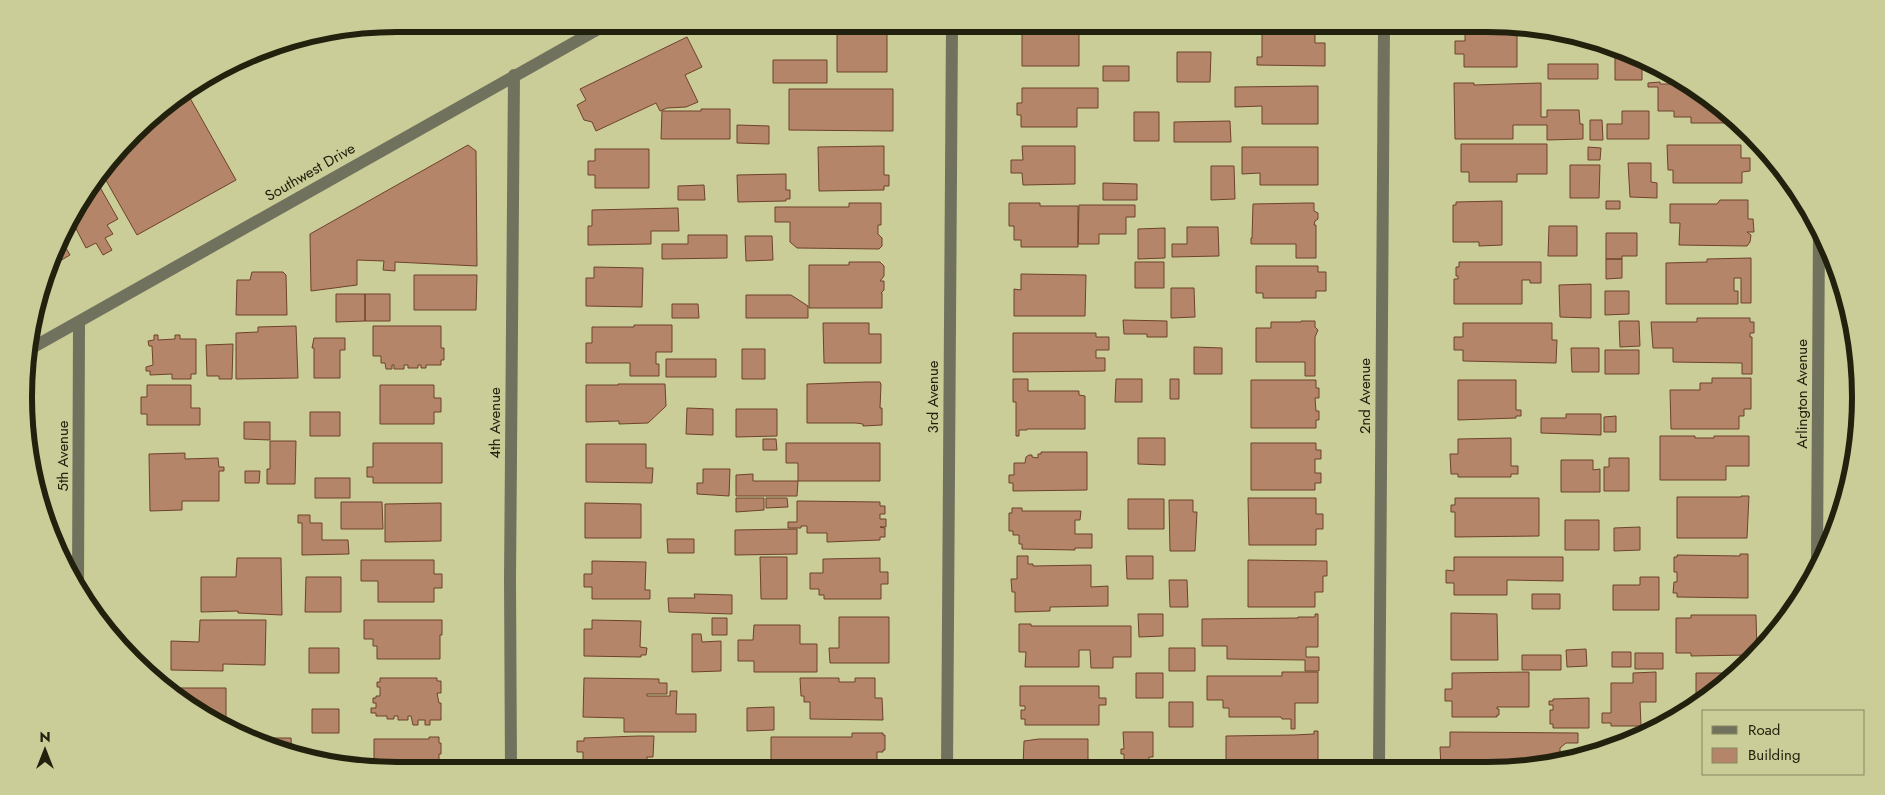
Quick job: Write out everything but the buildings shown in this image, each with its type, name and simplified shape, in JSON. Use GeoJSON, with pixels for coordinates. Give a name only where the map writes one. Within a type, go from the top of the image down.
{"type":"FeatureCollection","features":[{"type":"Feature","properties":{"kind":"street","name":"Southwest Drive"},"geometry":{"type":"LineString","coordinates":[[37,345],[591,32]]}},
{"type":"Feature","properties":{"kind":"street","name":"3rd Avenue"},"geometry":{"type":"LineString","coordinates":[[947,762],[952,32]]}},
{"type":"Feature","properties":{"kind":"street","name":"2nd Avenue"},"geometry":{"type":"LineString","coordinates":[[1379,762],[1384,32]]}},
{"type":"Feature","properties":{"kind":"street","name":"4th Avenue"},"geometry":{"type":"LineString","coordinates":[[511,762],[510,580],[514,75]]}},
{"type":"Feature","properties":{"kind":"street","name":"Arlington Avenue"},"geometry":{"type":"LineString","coordinates":[[1817,554],[1819,245]]}},
{"type":"Feature","properties":{"kind":"street","name":"5th Avenue"},"geometry":{"type":"LineString","coordinates":[[78,574],[79,323]]}}]}
